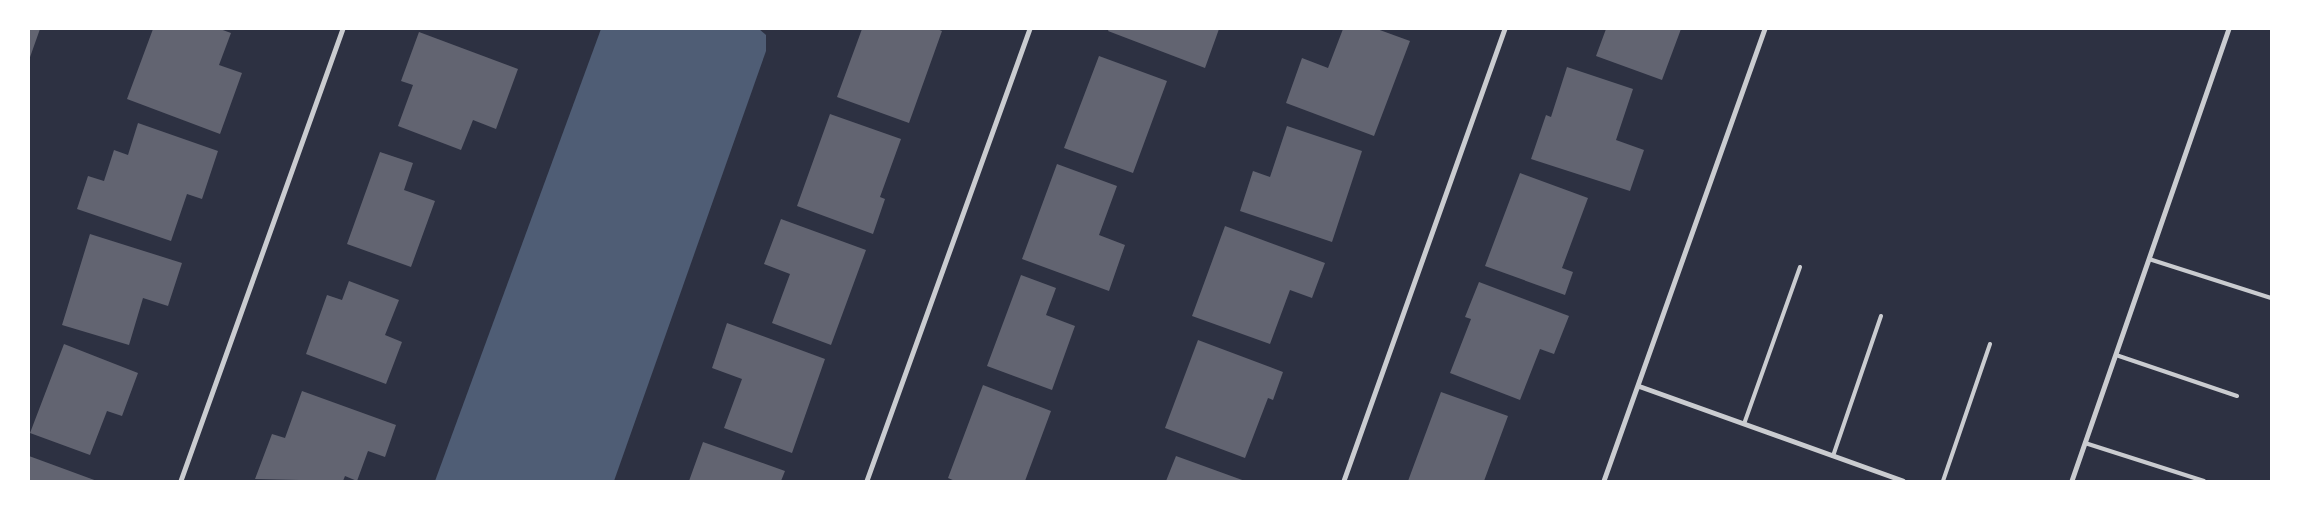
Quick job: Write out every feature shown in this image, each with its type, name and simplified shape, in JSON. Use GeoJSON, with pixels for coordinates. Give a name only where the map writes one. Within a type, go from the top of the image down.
{"type":"FeatureCollection","features":[{"type":"Feature","properties":{"kind":"street"},"geometry":{"type":"LineString","coordinates":[[181,481],[343,29]]}},
{"type":"Feature","properties":{"kind":"street"},"geometry":{"type":"LineString","coordinates":[[867,481],[1030,29]]}},
{"type":"Feature","properties":{"kind":"street"},"geometry":{"type":"LineString","coordinates":[[1344,481],[1505,29]]}},
{"type":"Feature","properties":{"kind":"street"},"geometry":{"type":"LineString","coordinates":[[1604,481],[1765,29]]}},
{"type":"Feature","properties":{"kind":"street"},"geometry":{"type":"LineString","coordinates":[[2072,481],[2229,29]]}},
{"type":"Feature","properties":{"kind":"street"},"geometry":{"type":"LineString","coordinates":[[1638,386],[1904,481]]}},
{"type":"Feature","properties":{"kind":"lane"},"geometry":{"type":"LineString","coordinates":[[2149,259],[2271,298]]}},
{"type":"Feature","properties":{"kind":"lane"},"geometry":{"type":"LineString","coordinates":[[1744,424],[1800,268]]}},
{"type":"Feature","properties":{"kind":"lane"},"geometry":{"type":"LineString","coordinates":[[1832,456],[1881,316]]}},
{"type":"Feature","properties":{"kind":"lane"},"geometry":{"type":"LineString","coordinates":[[1943,481],[1990,344]]}},
{"type":"Feature","properties":{"kind":"lane"},"geometry":{"type":"LineString","coordinates":[[2116,355],[2237,396]]}},
{"type":"Feature","properties":{"kind":"lane"},"geometry":{"type":"LineString","coordinates":[[2085,442],[2204,481]]}},
{"type":"Feature","properties":{"kind":"water"},"geometry":{"type":"Polygon","coordinates":[[[601,29],[759,29],[766,35],[766,51],[614,481],[435,481],[601,29]]]}},
{"type":"Feature","properties":{"kind":"building"},"geometry":{"type":"Polygon","coordinates":[[[29,29],[40,29],[29,60],[29,29]]]}},
{"type":"Feature","properties":{"kind":"building"},"geometry":{"type":"Polygon","coordinates":[[[153,29],[220,29],[231,33],[219,65],[242,73],[220,134],[127,99],[153,29]]]}},
{"type":"Feature","properties":{"kind":"building"},"geometry":{"type":"Polygon","coordinates":[[[862,29],[937,29],[942,31],[909,123],[837,97],[862,29]]]}},
{"type":"Feature","properties":{"kind":"building"},"geometry":{"type":"Polygon","coordinates":[[[1109,29],[1219,29],[1205,68],[1108,31],[1109,29]]]}},
{"type":"Feature","properties":{"kind":"building"},"geometry":{"type":"Polygon","coordinates":[[[1343,29],[1377,29],[1410,41],[1374,136],[1286,103],[1302,58],[1328,68],[1343,29]]]}},
{"type":"Feature","properties":{"kind":"building"},"geometry":{"type":"Polygon","coordinates":[[[1606,29],[1681,29],[1662,80],[1596,56],[1606,29]]]}},
{"type":"Feature","properties":{"kind":"building"},"geometry":{"type":"Polygon","coordinates":[[[419,32],[518,69],[496,129],[473,120],[461,150],[398,126],[413,85],[401,81],[419,32]]]}},
{"type":"Feature","properties":{"kind":"building"},"geometry":{"type":"Polygon","coordinates":[[[1099,56],[1167,81],[1133,173],[1064,148],[1099,56]]]}},
{"type":"Feature","properties":{"kind":"building"},"geometry":{"type":"Polygon","coordinates":[[[1567,67],[1633,89],[1616,140],[1644,150],[1630,191],[1531,159],[1546,115],[1551,117],[1567,67]]]}},
{"type":"Feature","properties":{"kind":"building"},"geometry":{"type":"Polygon","coordinates":[[[830,114],[901,139],[880,197],[885,199],[873,234],[797,206],[830,114]]]}},
{"type":"Feature","properties":{"kind":"building"},"geometry":{"type":"Polygon","coordinates":[[[138,123],[218,151],[202,199],[187,194],[171,241],[77,209],[88,176],[104,181],[114,150],[128,155],[138,123]]]}},
{"type":"Feature","properties":{"kind":"building"},"geometry":{"type":"Polygon","coordinates":[[[1287,126],[1362,151],[1332,242],[1240,211],[1253,171],[1270,177],[1287,126]]]}},
{"type":"Feature","properties":{"kind":"building"},"geometry":{"type":"Polygon","coordinates":[[[380,152],[413,163],[404,190],[435,201],[411,267],[347,244],[380,152]]]}},
{"type":"Feature","properties":{"kind":"building"},"geometry":{"type":"Polygon","coordinates":[[[1057,164],[1117,186],[1099,235],[1125,245],[1109,291],[1022,259],[1057,164]]]}},
{"type":"Feature","properties":{"kind":"building"},"geometry":{"type":"Polygon","coordinates":[[[1520,173],[1588,198],[1562,268],[1573,272],[1565,295],[1485,266],[1520,173]]]}},
{"type":"Feature","properties":{"kind":"building"},"geometry":{"type":"Polygon","coordinates":[[[781,219],[866,250],[831,345],[772,323],[790,274],[764,264],[781,219]]]}},
{"type":"Feature","properties":{"kind":"building"},"geometry":{"type":"Polygon","coordinates":[[[1225,226],[1325,263],[1312,298],[1290,290],[1270,344],[1192,316],[1225,226]]]}},
{"type":"Feature","properties":{"kind":"building"},"geometry":{"type":"Polygon","coordinates":[[[90,234],[182,263],[168,306],[143,298],[129,345],[62,325],[90,234]]]}},
{"type":"Feature","properties":{"kind":"building"},"geometry":{"type":"Polygon","coordinates":[[[1021,275],[1056,288],[1046,315],[1075,326],[1052,390],[987,366],[1021,275]]]}},
{"type":"Feature","properties":{"kind":"building"},"geometry":{"type":"Polygon","coordinates":[[[349,281],[399,300],[385,335],[402,342],[386,384],[306,354],[327,295],[342,300],[349,281]]]}},
{"type":"Feature","properties":{"kind":"building"},"geometry":{"type":"Polygon","coordinates":[[[1479,282],[1569,316],[1554,354],[1540,349],[1520,400],[1450,373],[1471,319],[1465,317],[1479,282]]]}},
{"type":"Feature","properties":{"kind":"building"},"geometry":{"type":"Polygon","coordinates":[[[727,323],[825,359],[792,453],[724,428],[742,379],[712,368],[727,323]]]}},
{"type":"Feature","properties":{"kind":"building"},"geometry":{"type":"Polygon","coordinates":[[[1198,340],[1283,372],[1273,400],[1268,398],[1245,458],[1165,428],[1198,340]]]}},
{"type":"Feature","properties":{"kind":"building"},"geometry":{"type":"Polygon","coordinates":[[[64,344],[138,373],[122,416],[107,411],[90,455],[30,433],[64,344]]]}},
{"type":"Feature","properties":{"kind":"building"},"geometry":{"type":"Polygon","coordinates":[[[983,385],[1051,411],[1025,481],[955,481],[948,478],[983,385]]]}},
{"type":"Feature","properties":{"kind":"building"},"geometry":{"type":"Polygon","coordinates":[[[302,391],[396,425],[385,457],[368,451],[357,481],[345,476],[343,481],[255,479],[272,434],[285,438],[302,391]]]}},
{"type":"Feature","properties":{"kind":"building"},"geometry":{"type":"Polygon","coordinates":[[[1441,392],[1508,416],[1484,481],[1408,481],[1441,392]]]}},
{"type":"Feature","properties":{"kind":"building"},"geometry":{"type":"Polygon","coordinates":[[[703,442],[785,471],[781,481],[689,481],[703,442]]]}},
{"type":"Feature","properties":{"kind":"building"},"geometry":{"type":"Polygon","coordinates":[[[29,456],[97,481],[29,481],[29,456]]]}},
{"type":"Feature","properties":{"kind":"building"},"geometry":{"type":"Polygon","coordinates":[[[1176,456],[1245,481],[1166,481],[1176,456]]]}}]}
